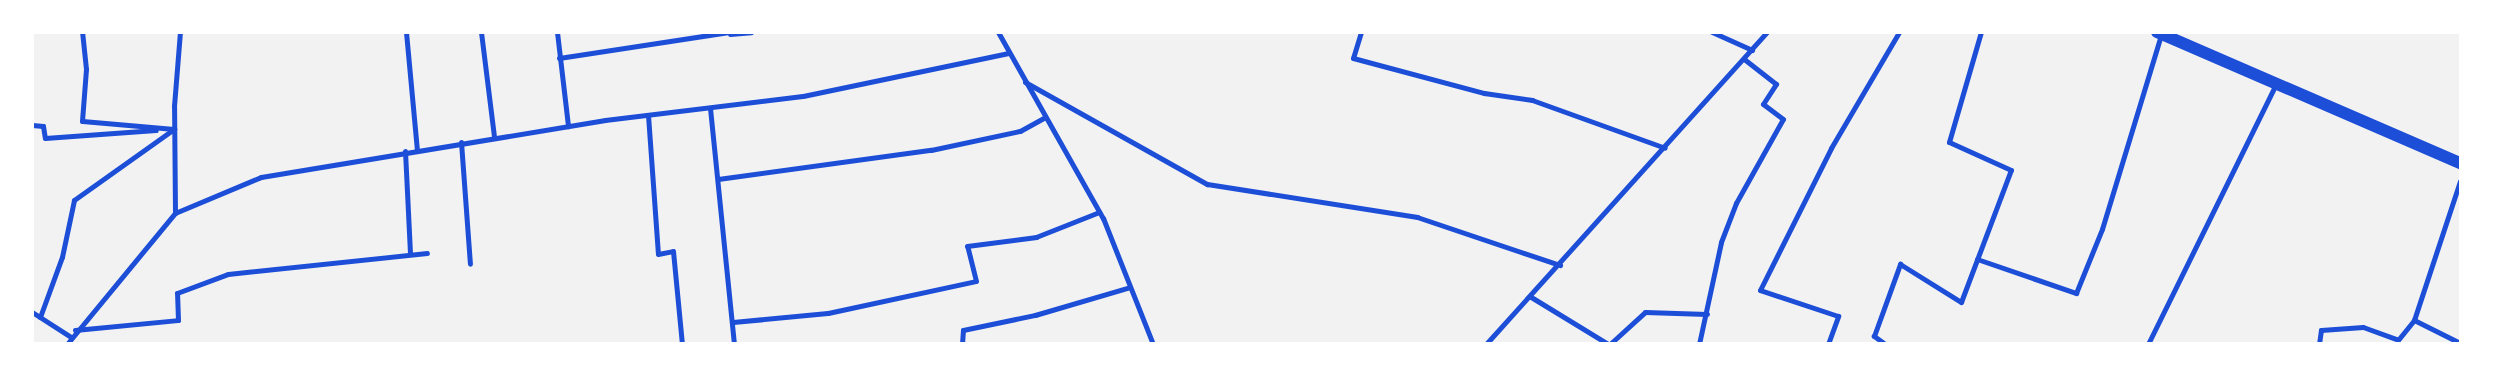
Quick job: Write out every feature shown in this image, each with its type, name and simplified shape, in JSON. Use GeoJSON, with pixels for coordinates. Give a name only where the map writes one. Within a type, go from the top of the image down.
{"type":"FeatureCollection","features":[{"type":"Feature","properties":{"kind":"main road"},"geometry":{"type":"LineString","coordinates":[[2159,33],[2275,86],[2460,163]]}},
{"type":"Feature","properties":{"kind":"street"},"geometry":{"type":"LineString","coordinates":[[82,32],[86,69],[82,121],[174,129]]}},
{"type":"Feature","properties":{"kind":"street"},"geometry":{"type":"LineString","coordinates":[[175,213],[174,129],[180,32]]}},
{"type":"Feature","properties":{"kind":"street"},"geometry":{"type":"LineString","coordinates":[[406,32],[417,150]]}},
{"type":"Feature","properties":{"kind":"street"},"geometry":{"type":"LineString","coordinates":[[481,32],[494,137]]}},
{"type":"Feature","properties":{"kind":"street"},"geometry":{"type":"LineString","coordinates":[[557,32],[568,126]]}},
{"type":"Feature","properties":{"kind":"street"},"geometry":{"type":"LineString","coordinates":[[559,58],[730,33],[751,32]]}},
{"type":"Feature","properties":{"kind":"street"},"geometry":{"type":"LineString","coordinates":[[998,32],[1008,53],[1099,212],[1153,344]]}},
{"type":"Feature","properties":{"kind":"street"},"geometry":{"type":"LineString","coordinates":[[1361,32],[1353,58],[1484,93],[1532,100],[1664,148]]}},
{"type":"Feature","properties":{"kind":"street"},"geometry":{"type":"LineString","coordinates":[[1712,32],[1752,50]]}},
{"type":"Feature","properties":{"kind":"street"},"geometry":{"type":"LineString","coordinates":[[1486,344],[1560,265],[1767,32]]}},
{"type":"Feature","properties":{"kind":"street"},"geometry":{"type":"LineString","coordinates":[[1828,344],[1838,316],[1760,290],[1832,148],[1899,32]]}},
{"type":"Feature","properties":{"kind":"street"},"geometry":{"type":"LineString","coordinates":[[1885,344],[1874,336],[1900,264],[1961,302],[2011,170],[1949,142],[1981,32]]}},
{"type":"Feature","properties":{"kind":"street"},"geometry":{"type":"LineString","coordinates":[[1977,259],[2076,294],[2102,228],[2159,33]]}},
{"type":"Feature","properties":{"kind":"street"},"geometry":{"type":"LineString","coordinates":[[67,344],[74,330],[175,213],[261,177],[494,137],[648,115],[803,96],[1008,53]]}},
{"type":"Feature","properties":{"kind":"street"},"geometry":{"type":"LineString","coordinates":[[1699,344],[1721,242],[1736,202],[1783,118],[1763,104],[1776,84],[1744,59]]}},
{"type":"Feature","properties":{"kind":"street"},"geometry":{"type":"LineString","coordinates":[[1025,82],[1207,184],[1416,218],[1560,265]]}},
{"type":"Feature","properties":{"kind":"street"},"geometry":{"type":"LineString","coordinates":[[2148,344],[2275,86]]}},
{"type":"Feature","properties":{"kind":"street"},"geometry":{"type":"LineString","coordinates":[[710,108],[734,344]]}},
{"type":"Feature","properties":{"kind":"street"},"geometry":{"type":"LineString","coordinates":[[648,115],[658,254],[674,251],[682,344]]}},
{"type":"Feature","properties":{"kind":"street"},"geometry":{"type":"LineString","coordinates":[[718,179],[931,150],[1020,131],[1045,117]]}},
{"type":"Feature","properties":{"kind":"street"},"geometry":{"type":"LineString","coordinates":[[32,125],[43,126],[45,138],[174,129]]}},
{"type":"Feature","properties":{"kind":"street"},"geometry":{"type":"LineString","coordinates":[[40,317],[62,257],[74,200],[174,129]]}},
{"type":"Feature","properties":{"kind":"street"},"geometry":{"type":"LineString","coordinates":[[461,142],[470,264]]}},
{"type":"Feature","properties":{"kind":"street"},"geometry":{"type":"LineString","coordinates":[[405,152],[410,254]]}},
{"type":"Feature","properties":{"kind":"street"},"geometry":{"type":"LineString","coordinates":[[2319,344],[2321,330],[2363,327],[2398,340],[2414,320],[2460,181]]}},
{"type":"Feature","properties":{"kind":"street"},"geometry":{"type":"LineString","coordinates":[[733,322],[828,313],[976,282],[967,246],[1036,237],[1099,212]]}},
{"type":"Feature","properties":{"kind":"street"},"geometry":{"type":"LineString","coordinates":[[74,330],[178,320],[176,293],[228,274],[427,253]]}},
{"type":"Feature","properties":{"kind":"street"},"geometry":{"type":"LineString","coordinates":[[962,344],[962,330],[1035,315],[1130,287]]}},
{"type":"Feature","properties":{"kind":"street"},"geometry":{"type":"LineString","coordinates":[[1531,297],[1609,344],[1645,312],[1707,314]]}},
{"type":"Feature","properties":{"kind":"street"},"geometry":{"type":"LineString","coordinates":[[32,312],[71,336]]}},
{"type":"Feature","properties":{"kind":"street"},"geometry":{"type":"LineString","coordinates":[[2414,320],[2460,343]]}}]}
